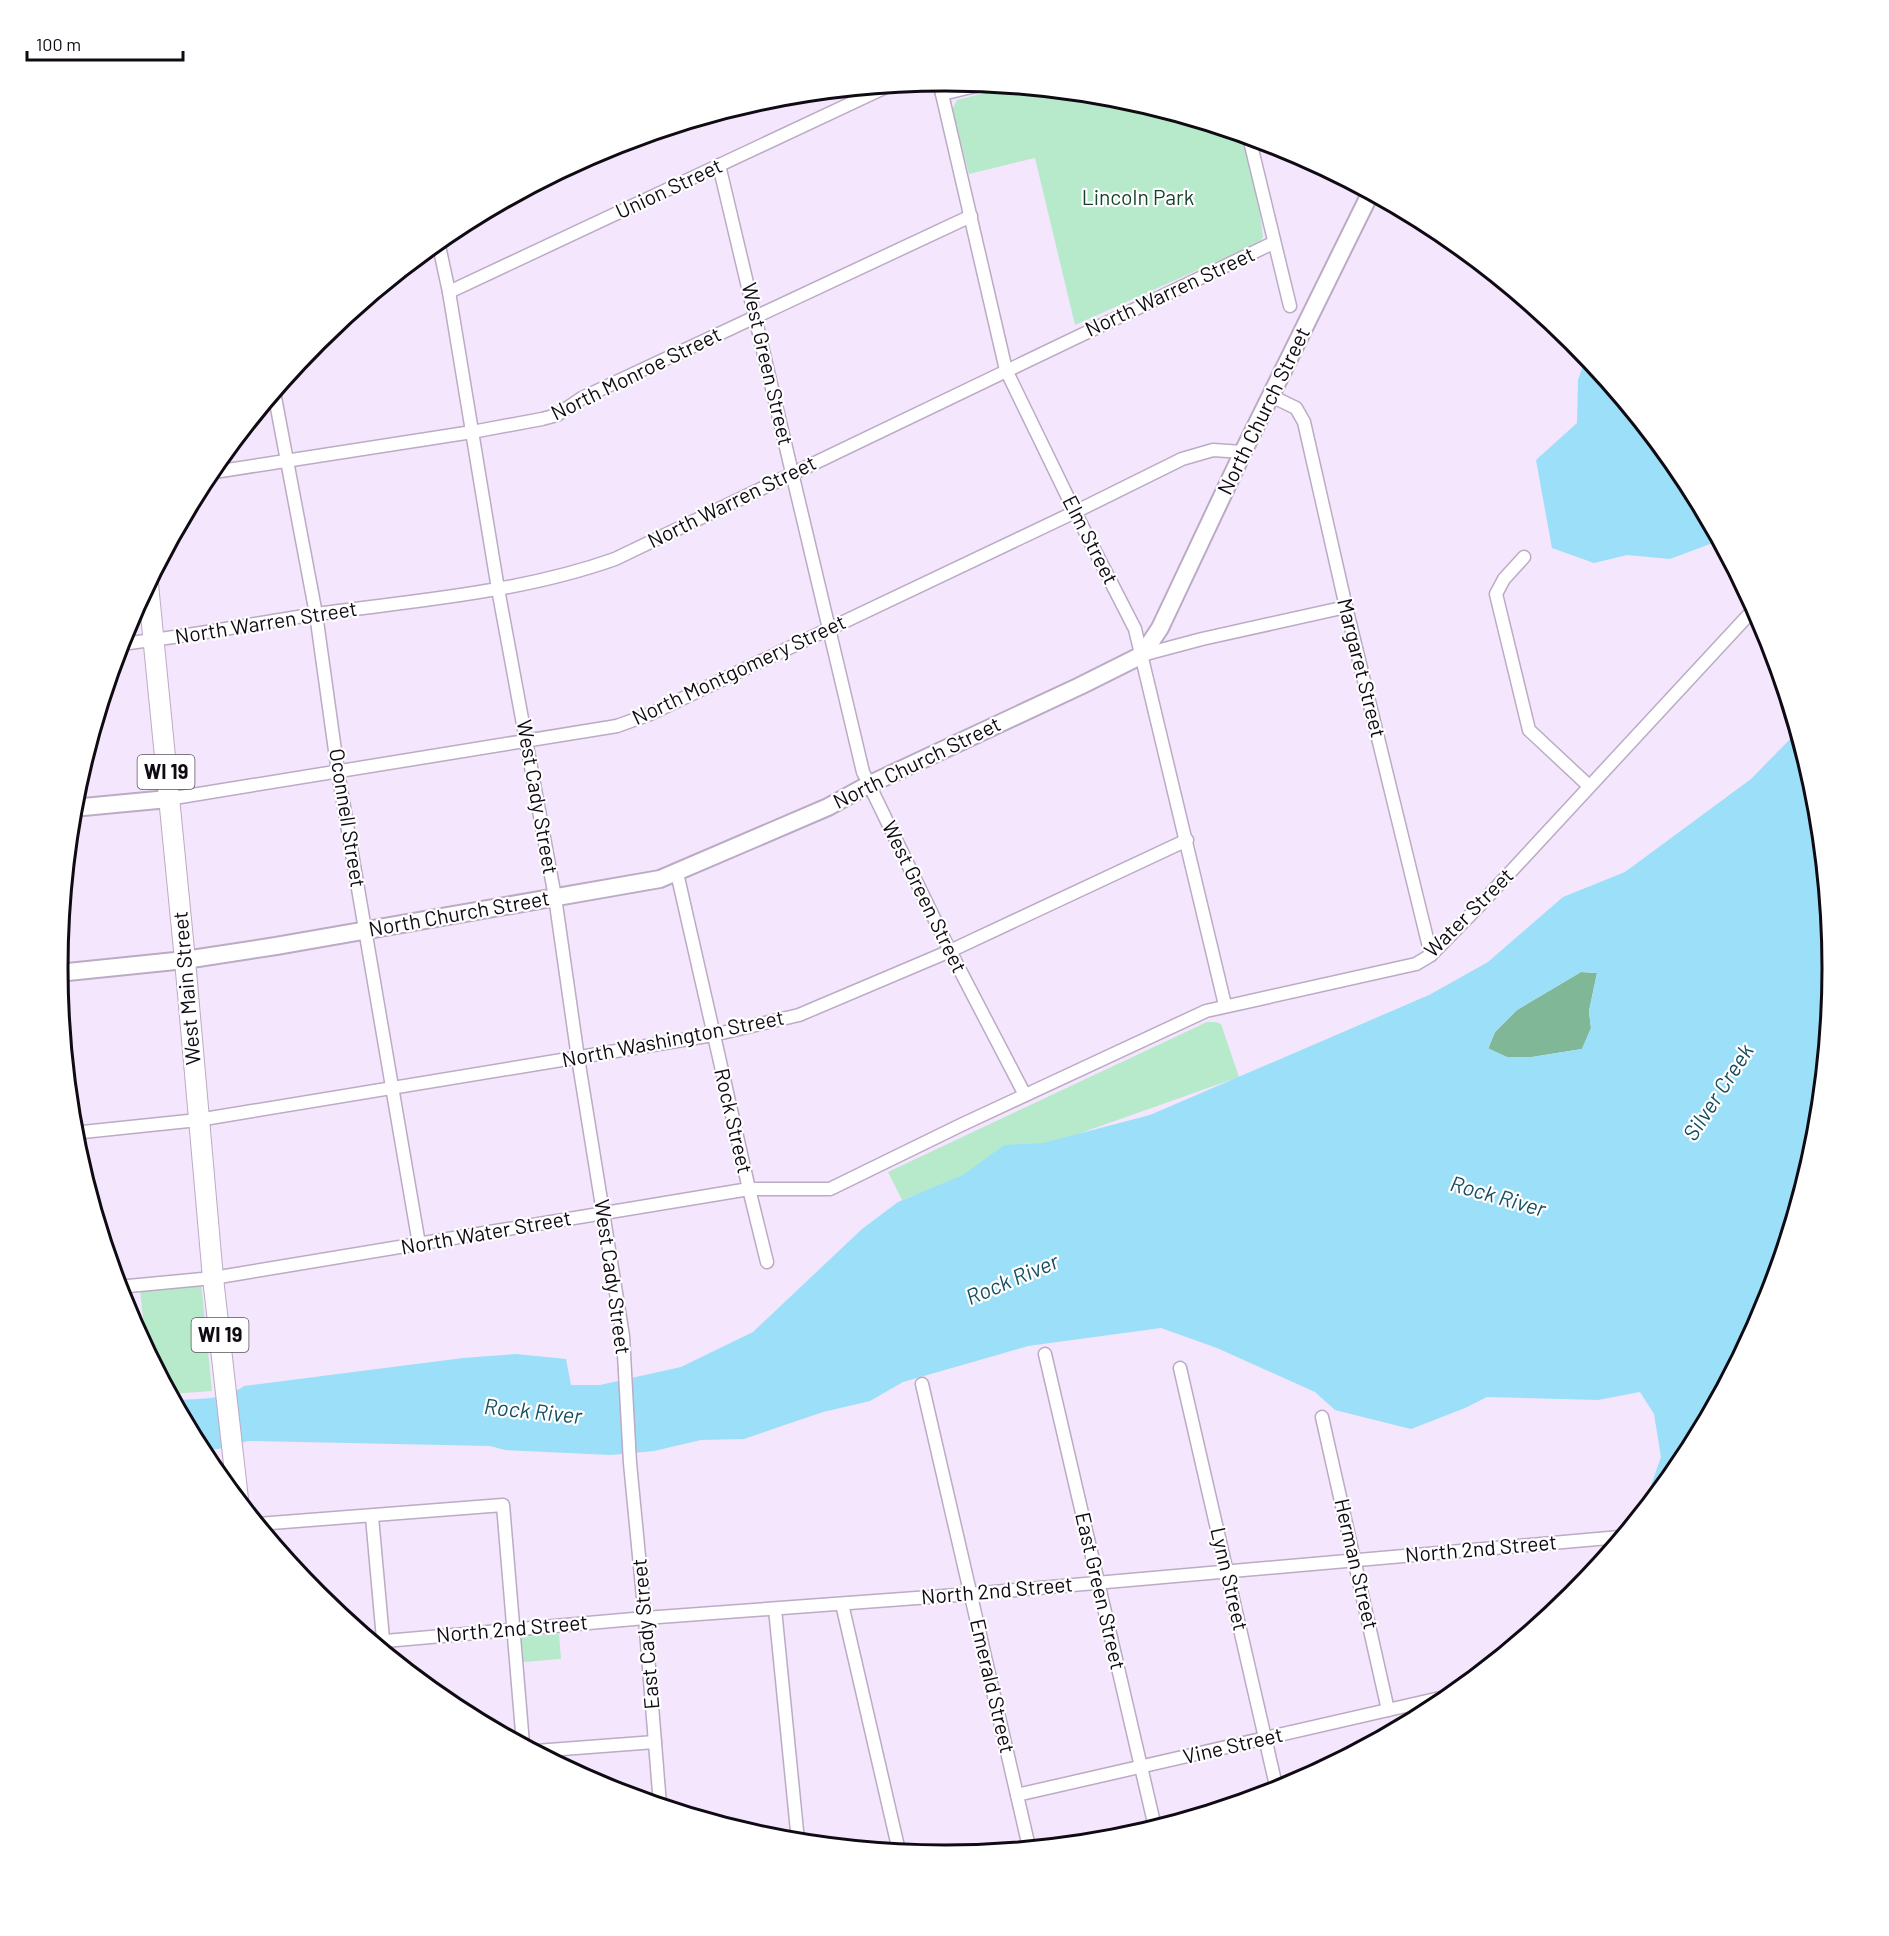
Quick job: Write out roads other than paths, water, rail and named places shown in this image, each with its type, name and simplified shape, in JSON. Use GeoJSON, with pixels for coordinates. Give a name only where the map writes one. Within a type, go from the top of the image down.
{"type":"FeatureCollection","features":[{"type":"Feature","properties":{"kind":"main road","name":"North Church Street"},"geometry":{"type":"LineString","coordinates":[[68,972],[185,960],[276,946],[644,883],[677,873],[828,807],[868,785],[1142,655],[1160,628],[1243,452],[1367,200]]}},
{"type":"Feature","properties":{"kind":"main road","name":"West Main Street"},"geometry":{"type":"LineString","coordinates":[[149,599],[185,960],[213,1278],[237,1485]]}},
{"type":"Feature","properties":{"kind":"main road"},"geometry":{"type":"LineString","coordinates":[[82,807],[168,799]]}},
{"type":"Feature","properties":{"kind":"street","name":"Elm Street"},"geometry":{"type":"LineString","coordinates":[[941,91],[1006,370],[1135,628],[1225,1005]]}},
{"type":"Feature","properties":{"kind":"street","name":"Union Street"},"geometry":{"type":"LineString","coordinates":[[449,292],[869,95]]}},
{"type":"Feature","properties":{"kind":"street"},"geometry":{"type":"LineString","coordinates":[[1251,147],[1290,306]]}},
{"type":"Feature","properties":{"kind":"street","name":"West Green Street"},"geometry":{"type":"LineString","coordinates":[[719,165],[863,772],[950,951],[1025,1095]]}},
{"type":"Feature","properties":{"kind":"street","name":"North Monroe Street"},"geometry":{"type":"LineString","coordinates":[[223,470],[472,432],[557,415],[582,398],[971,216]]}},
{"type":"Feature","properties":{"kind":"street","name":"North Warren Street"},"geometry":{"type":"LineString","coordinates":[[130,643],[498,589],[579,572],[615,559],[792,472],[1273,243]]}},
{"type":"Feature","properties":{"kind":"street","name":"West Cady Street"},"geometry":{"type":"LineString","coordinates":[[440,251],[498,589],[555,897],[578,1058],[623,1336],[630,1463]]}},
{"type":"Feature","properties":{"kind":"street","name":"Margaret Street"},"geometry":{"type":"LineString","coordinates":[[1271,396],[1296,408],[1304,422],[1346,607],[1431,955]]}},
{"type":"Feature","properties":{"kind":"street","name":"Oconnell Street"},"geometry":{"type":"LineString","coordinates":[[276,401],[316,614],[338,772],[418,1244]]}},
{"type":"Feature","properties":{"kind":"street","name":"North Montgomery Street"},"geometry":{"type":"LineString","coordinates":[[168,799],[625,723],[650,714],[1195,454],[1223,450],[1243,452]]}},
{"type":"Feature","properties":{"kind":"street"},"geometry":{"type":"LineString","coordinates":[[1524,557],[1504,579],[1496,594],[1529,730],[1589,786]]}},
{"type":"Feature","properties":{"kind":"street"},"geometry":{"type":"LineString","coordinates":[[1142,655],[1202,639],[1346,607]]}},
{"type":"Feature","properties":{"kind":"street","name":"Water Street"},"geometry":{"type":"LineString","coordinates":[[1025,1095],[1206,1011],[1225,1005],[1404,968],[1424,960],[1748,616]]}},
{"type":"Feature","properties":{"kind":"street","name":"North Washington Street"},"geometry":{"type":"LineString","coordinates":[[83,1131],[198,1120],[713,1035],[799,1015],[950,951],[1186,840]]}},
{"type":"Feature","properties":{"kind":"street","name":"Rock Street"},"geometry":{"type":"LineString","coordinates":[[677,873],[767,1263]]}},
{"type":"Feature","properties":{"kind":"street","name":"North Water Street"},"geometry":{"type":"LineString","coordinates":[[127,1286],[213,1278],[749,1189],[830,1189],[1025,1095]]}},
{"type":"Feature","properties":{"kind":"street","name":"East Green Street"},"geometry":{"type":"LineString","coordinates":[[1045,1354],[1153,1819]]}},
{"type":"Feature","properties":{"kind":"street","name":"Lynn Street"},"geometry":{"type":"LineString","coordinates":[[1180,1368],[1274,1780]]}},
{"type":"Feature","properties":{"kind":"street","name":"Emerald Street"},"geometry":{"type":"LineString","coordinates":[[922,1384],[1027,1840]]}},
{"type":"Feature","properties":{"kind":"street","name":"Herman Street"},"geometry":{"type":"LineString","coordinates":[[1322,1417],[1388,1710]]}},
{"type":"Feature","properties":{"kind":"street","name":"East Cady Street"},"geometry":{"type":"LineString","coordinates":[[630,1463],[659,1797]]}},
{"type":"Feature","properties":{"kind":"street"},"geometry":{"type":"LineString","coordinates":[[267,1523],[503,1505],[522,1737]]}},
{"type":"Feature","properties":{"kind":"street"},"geometry":{"type":"LineString","coordinates":[[372,1517],[380,1638]]}},
{"type":"Feature","properties":{"kind":"street","name":"North 2nd Street"},"geometry":{"type":"LineString","coordinates":[[387,1644],[513,1629],[971,1594],[1611,1538]]}},
{"type":"Feature","properties":{"kind":"street"},"geometry":{"type":"LineString","coordinates":[[842,1604],[897,1843]]}},
{"type":"Feature","properties":{"kind":"street"},"geometry":{"type":"LineString","coordinates":[[775,1609],[797,1832]]}},
{"type":"Feature","properties":{"kind":"street","name":"Vine Street"},"geometry":{"type":"LineString","coordinates":[[1017,1795],[1425,1702]]}},
{"type":"Feature","properties":{"kind":"street"},"geometry":{"type":"LineString","coordinates":[[548,1750],[655,1742]]}},
{"type":"Feature","properties":{"kind":"water"},"geometry":{"type":"Polygon","coordinates":[[[1583,367],[1640,434],[1674,481],[1711,544],[1670,559],[1627,555],[1594,563],[1552,548],[1536,460],[1577,423],[1578,380],[1583,367]]]}},
{"type":"Feature","properties":{"kind":"water"},"geometry":{"type":"Polygon","coordinates":[[[1791,738],[1805,797],[1814,854],[1820,911],[1822,968],[1820,1025],[1805,1139],[1792,1195],[1755,1304],[1704,1407],[1650,1488],[1661,1457],[1654,1414],[1640,1392],[1598,1400],[1487,1397],[1411,1429],[1335,1410],[1315,1392],[1217,1348],[1161,1328],[1028,1346],[903,1382],[870,1401],[823,1412],[744,1439],[701,1440],[654,1451],[611,1455],[505,1450],[490,1446],[248,1441],[212,1449],[182,1400],[220,1396],[244,1386],[463,1358],[516,1354],[566,1359],[571,1385],[600,1385],[681,1367],[753,1332],[862,1229],[898,1202],[963,1175],[1004,1145],[1043,1143],[1150,1115],[1429,995],[1488,962],[1563,897],[1625,872],[1751,779],[1791,738]],[[1581,972],[1517,1010],[1495,1032],[1488,1048],[1507,1057],[1532,1057],[1582,1049],[1591,1028],[1589,1011],[1597,973],[1581,972]]]}},
{"type":"Feature","properties":{"kind":"park label","name":"Lincoln Park"},"geometry":{"type":"Point","coordinates":[1138,198]}},
{"type":"Feature","properties":{"kind":"water label","name":"Silver Creek"},"geometry":{"type":"Point","coordinates":[1718,1092]}},
{"type":"Feature","properties":{"kind":"water label","name":"Rock River"},"geometry":{"type":"Point","coordinates":[1498,1196]}},
{"type":"Feature","properties":{"kind":"water label","name":"Rock River"},"geometry":{"type":"Point","coordinates":[1012,1279]}},
{"type":"Feature","properties":{"kind":"water label","name":"Rock River"},"geometry":{"type":"Point","coordinates":[533,1411]}}]}
